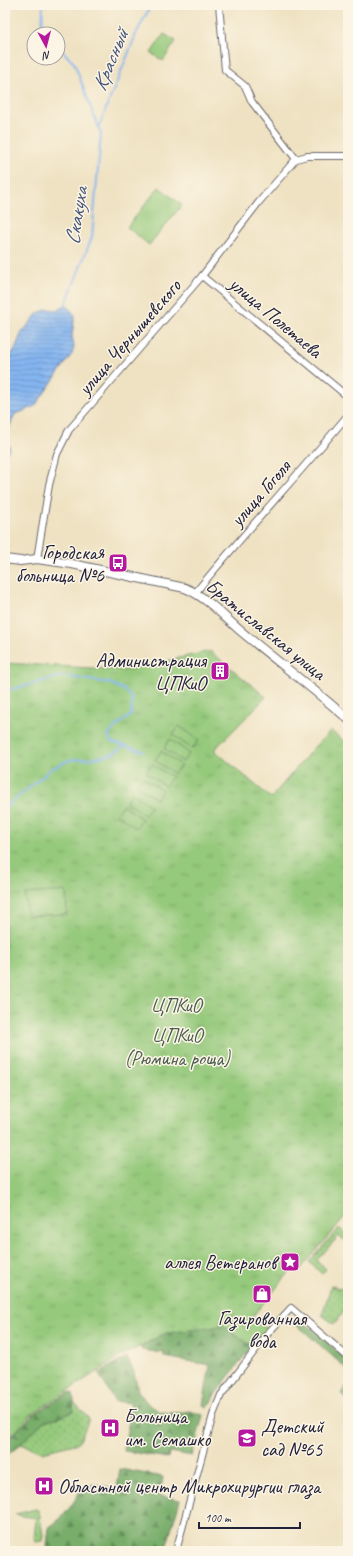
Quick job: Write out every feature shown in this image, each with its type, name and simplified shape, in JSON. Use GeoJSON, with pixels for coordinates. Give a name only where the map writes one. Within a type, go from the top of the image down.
{"type":"FeatureCollection","features":[{"type":"Feature","properties":{"kind":"street"},"geometry":{"type":"LineString","coordinates":[[219,5],[225,70],[245,86],[252,102],[296,159],[307,156],[348,156]]}},
{"type":"Feature","properties":{"kind":"street","name":"улица Чернышевского"},"geometry":{"type":"LineString","coordinates":[[37,559],[49,485],[57,454],[69,430],[202,276],[259,202],[296,159]]}},
{"type":"Feature","properties":{"kind":"street","name":"улица Полетаева"},"geometry":{"type":"LineString","coordinates":[[202,276],[348,398]]}},
{"type":"Feature","properties":{"kind":"street","name":"улица Гоголя"},"geometry":{"type":"LineString","coordinates":[[196,592],[230,550],[348,416]]}},
{"type":"Feature","properties":{"kind":"street","name":"Братиславская улица"},"geometry":{"type":"LineString","coordinates":[[5,559],[20,561],[37,559],[72,564],[186,588],[196,592],[249,638],[272,655],[348,719]]}},
{"type":"Feature","properties":{"kind":"street"},"geometry":{"type":"LineString","coordinates":[[176,1551],[212,1415],[221,1396],[269,1332],[291,1308],[348,1358]]}},
{"type":"Feature","properties":{"kind":"green space"},"geometry":{"type":"Polygon","coordinates":[[[164,34],[176,41],[163,61],[151,53],[164,34]]]}},
{"type":"Feature","properties":{"kind":"green space"},"geometry":{"type":"Polygon","coordinates":[[[159,187],[182,205],[149,245],[127,227],[159,187]]]}},
{"type":"Feature","properties":{"kind":"green space","name":"ЦПКиО"},"geometry":{"type":"Polygon","coordinates":[[[210,651],[266,697],[214,750],[271,798],[317,744],[331,731],[348,744],[348,1213],[298,1272],[293,1268],[252,1317],[267,1329],[252,1346],[223,1326],[166,1333],[121,1356],[32,1414],[5,1442],[5,663],[126,670],[210,651]]]}},
{"type":"Feature","properties":{"kind":"green space"},"geometry":{"type":"Polygon","coordinates":[[[179,726],[199,740],[192,749],[173,735],[179,726]]]}},
{"type":"Feature","properties":{"kind":"green space"},"geometry":{"type":"Polygon","coordinates":[[[170,739],[189,753],[183,762],[164,748],[170,739]]]}},
{"type":"Feature","properties":{"kind":"green space"},"geometry":{"type":"Polygon","coordinates":[[[161,751],[181,765],[174,774],[155,760],[161,751]]]}},
{"type":"Feature","properties":{"kind":"green space"},"geometry":{"type":"Polygon","coordinates":[[[152,764],[172,777],[165,786],[146,772],[152,764]]]}},
{"type":"Feature","properties":{"kind":"green space"},"geometry":{"type":"Polygon","coordinates":[[[143,777],[162,790],[156,799],[137,785],[143,777]]]}},
{"type":"Feature","properties":{"kind":"green space"},"geometry":{"type":"Polygon","coordinates":[[[132,793],[151,806],[145,815],[126,802],[132,793]]]}},
{"type":"Feature","properties":{"kind":"green space"},"geometry":{"type":"Polygon","coordinates":[[[123,805],[142,819],[136,828],[116,814],[123,805]]]}},
{"type":"Feature","properties":{"kind":"green space"},"geometry":{"type":"Polygon","coordinates":[[[66,891],[67,914],[27,916],[25,894],[66,891]]]}},
{"type":"Feature","properties":{"kind":"green space"},"geometry":{"type":"Polygon","coordinates":[[[339,1228],[348,1236],[348,1243],[339,1236],[317,1260],[326,1269],[322,1274],[309,1262],[339,1228]]]}},
{"type":"Feature","properties":{"kind":"green space"},"geometry":{"type":"Polygon","coordinates":[[[331,1286],[343,1289],[348,1298],[348,1307],[334,1324],[322,1315],[331,1286]]]}},
{"type":"Feature","properties":{"kind":"green space"},"geometry":{"type":"Polygon","coordinates":[[[298,1319],[301,1319],[348,1361],[348,1370],[296,1324],[298,1319]]]}},
{"type":"Feature","properties":{"kind":"green space"},"geometry":{"type":"Polygon","coordinates":[[[223,1326],[252,1346],[217,1392],[207,1408],[203,1405],[210,1365],[164,1357],[164,1353],[142,1350],[140,1347],[166,1333],[223,1326]]]}},
{"type":"Feature","properties":{"kind":"green space"},"geometry":{"type":"Polygon","coordinates":[[[127,1357],[134,1372],[138,1391],[148,1404],[161,1412],[178,1413],[189,1411],[203,1415],[192,1456],[169,1452],[168,1458],[124,1451],[131,1403],[114,1401],[98,1373],[127,1357]]]}},
{"type":"Feature","properties":{"kind":"green space"},"geometry":{"type":"Polygon","coordinates":[[[348,1384],[348,1401],[341,1393],[348,1384]]]}},
{"type":"Feature","properties":{"kind":"green space"},"geometry":{"type":"Polygon","coordinates":[[[69,1392],[73,1394],[74,1402],[72,1412],[64,1416],[44,1421],[21,1444],[5,1457],[5,1443],[33,1415],[69,1392]]]}},
{"type":"Feature","properties":{"kind":"green space"},"geometry":{"type":"Polygon","coordinates":[[[74,1402],[89,1419],[79,1443],[42,1452],[21,1444],[34,1429],[44,1421],[72,1412],[74,1402]]]}},
{"type":"Feature","properties":{"kind":"green space"},"geometry":{"type":"Polygon","coordinates":[[[120,1469],[163,1477],[160,1496],[180,1500],[165,1551],[48,1551],[47,1545],[49,1527],[59,1520],[68,1510],[81,1488],[94,1484],[117,1489],[120,1469]]]}},
{"type":"Feature","properties":{"kind":"green space"},"geometry":{"type":"Polygon","coordinates":[[[36,1509],[39,1511],[43,1535],[42,1541],[36,1542],[34,1538],[36,1518],[16,1514],[36,1509]]]}},
{"type":"Feature","properties":{"kind":"water"},"geometry":{"type":"Polygon","coordinates":[[[66,305],[75,315],[72,335],[74,347],[72,354],[35,406],[15,414],[5,437],[5,366],[16,347],[21,334],[38,313],[48,309],[59,310],[66,305]]]}},
{"type":"Feature","properties":{"kind":"water"},"geometry":{"type":"Polygon","coordinates":[[[5,437],[10,448],[5,456],[5,437]]]}},
{"type":"Feature","properties":{"kind":"waterway","name":"Скакуха"},"geometry":{"type":"LineString","coordinates":[[42,26],[43,5]]}},
{"type":"Feature","properties":{"kind":"waterway","name":"Красный"},"geometry":{"type":"LineString","coordinates":[[99,126],[137,32],[151,5]]}},
{"type":"Feature","properties":{"kind":"waterway","name":"Скакуха"},"geometry":{"type":"LineString","coordinates":[[65,306],[92,237],[101,134],[74,63],[66,54]]}},
{"type":"Feature","properties":{"kind":"waterway"},"geometry":{"type":"LineString","coordinates":[[5,691],[62,676],[110,683],[126,691],[132,699],[131,715],[113,729],[108,736],[111,742],[143,751]]}},
{"type":"Feature","properties":{"kind":"waterway"},"geometry":{"type":"LineString","coordinates":[[5,808],[51,769],[69,760],[95,758],[112,754],[124,746]]}},
{"type":"Feature","properties":{"kind":"place","name":"Городская больница №6"},"geometry":{"type":"Point","coordinates":[118,563]}},
{"type":"Feature","properties":{"kind":"place","name":"Администрация ЦПКиО"},"geometry":{"type":"Point","coordinates":[220,671]}},
{"type":"Feature","properties":{"kind":"place","name":"аллея Ветеранов"},"geometry":{"type":"Point","coordinates":[290,1262]}},
{"type":"Feature","properties":{"kind":"place","name":"Газированная вода"},"geometry":{"type":"Point","coordinates":[262,1294]}},
{"type":"Feature","properties":{"kind":"place","name":"Больница им. Семашко"},"geometry":{"type":"Point","coordinates":[110,1428]}},
{"type":"Feature","properties":{"kind":"place","name":"Детский сад №65"},"geometry":{"type":"Point","coordinates":[247,1438]}},
{"type":"Feature","properties":{"kind":"place","name":"Областной центр Микрохирургии глаза"},"geometry":{"type":"Point","coordinates":[44,1486]}},
{"type":"Feature","properties":{"kind":"park label","name":"ЦПКиО (Рюмина роща)"},"geometry":{"type":"Point","coordinates":[177,1046]}}]}
